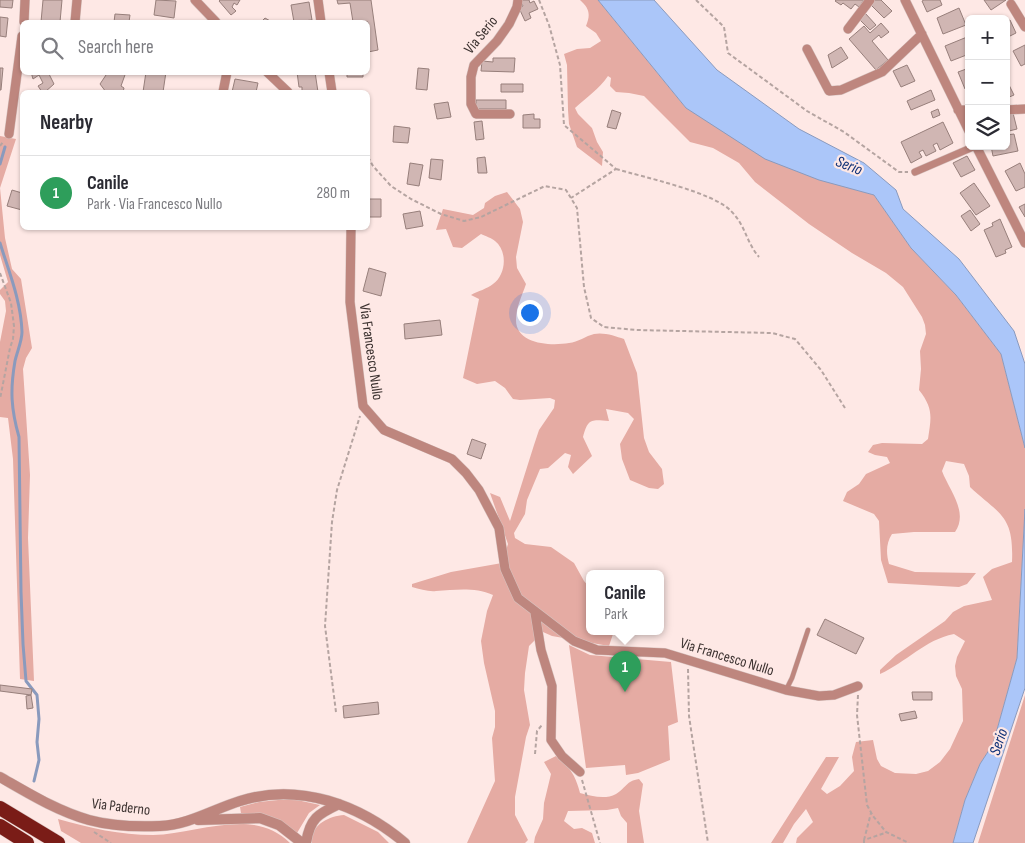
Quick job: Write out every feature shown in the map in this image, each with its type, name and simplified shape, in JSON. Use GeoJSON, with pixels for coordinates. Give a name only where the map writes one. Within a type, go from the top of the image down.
{"type":"FeatureCollection","features":[{"type":"Feature","properties":{"kind":"highway"},"geometry":{"type":"LineString","coordinates":[[0,808],[58,843]]}},
{"type":"Feature","properties":{"kind":"highway"},"geometry":{"type":"LineString","coordinates":[[0,826],[22,840]]}},
{"type":"Feature","properties":{"kind":"street"},"geometry":{"type":"LineString","coordinates":[[24,20],[25,0]]}},
{"type":"Feature","properties":{"kind":"street"},"geometry":{"type":"LineString","coordinates":[[75,20],[77,0]]}},
{"type":"Feature","properties":{"kind":"street"},"geometry":{"type":"LineString","coordinates":[[195,0],[202,5],[214,20]]}},
{"type":"Feature","properties":{"kind":"street"},"geometry":{"type":"LineString","coordinates":[[318,0],[321,20]]}},
{"type":"Feature","properties":{"kind":"street","name":"Via Serio"},"geometry":{"type":"LineString","coordinates":[[510,114],[476,114],[471,104],[471,77],[474,65],[497,41],[508,24],[517,7],[518,0]]}},
{"type":"Feature","properties":{"kind":"street"},"geometry":{"type":"LineString","coordinates":[[848,29],[870,0]]}},
{"type":"Feature","properties":{"kind":"street"},"geometry":{"type":"LineString","coordinates":[[905,0],[965,123]]}},
{"type":"Feature","properties":{"kind":"street"},"geometry":{"type":"LineString","coordinates":[[1011,4],[1025,27]]}},
{"type":"Feature","properties":{"kind":"street"},"geometry":{"type":"LineString","coordinates":[[807,49],[829,91],[841,90],[882,72],[922,34]]}},
{"type":"Feature","properties":{"kind":"street"},"geometry":{"type":"LineString","coordinates":[[9,134],[20,51]]}},
{"type":"Feature","properties":{"kind":"street"},"geometry":{"type":"LineString","coordinates":[[223,90],[226,75]]}},
{"type":"Feature","properties":{"kind":"street"},"geometry":{"type":"LineString","coordinates":[[270,75],[286,90]]}},
{"type":"Feature","properties":{"kind":"street"},"geometry":{"type":"LineString","coordinates":[[329,75],[332,90]]}},
{"type":"Feature","properties":{"kind":"street"},"geometry":{"type":"LineString","coordinates":[[958,110],[965,110]]}},
{"type":"Feature","properties":{"kind":"street"},"geometry":{"type":"LineString","coordinates":[[1010,110],[1025,110]]}},
{"type":"Feature","properties":{"kind":"street"},"geometry":{"type":"LineString","coordinates":[[915,172],[966,150]]}},
{"type":"Feature","properties":{"kind":"street"},"geometry":{"type":"LineString","coordinates":[[977,150],[1025,243]]}},
{"type":"Feature","properties":{"kind":"street","name":"Via Francesco Nullo"},"geometry":{"type":"LineString","coordinates":[[350,230],[350,302],[363,406],[384,430],[452,459],[466,473],[479,490],[499,528],[505,569],[518,598],[535,613],[574,641],[597,650],[665,652],[786,690],[819,696],[834,695],[858,686]]}},
{"type":"Feature","properties":{"kind":"street"},"geometry":{"type":"LineString","coordinates":[[535,613],[541,650],[552,686],[551,740],[562,756],[580,772]]}},
{"type":"Feature","properties":{"kind":"street","name":"Via Paderno"},"geometry":{"type":"LineString","coordinates":[[0,777],[44,802],[89,820],[127,826],[162,826],[187,821],[260,818],[280,825],[304,843],[314,819],[339,804]]}},
{"type":"Feature","properties":{"kind":"street","name":"Via Paderno"},"geometry":{"type":"LineString","coordinates":[[187,821],[241,801],[266,795],[294,794],[315,797],[339,804],[379,822],[401,841]]}},
{"type":"Feature","properties":{"kind":"lane"},"geometry":{"type":"LineString","coordinates":[[786,690],[808,630]]}},
{"type":"Feature","properties":{"kind":"path"},"geometry":{"type":"LineString","coordinates":[[539,0],[549,25],[560,65],[564,125],[616,169],[714,198],[730,210],[743,225],[751,248],[759,257]]}},
{"type":"Feature","properties":{"kind":"path"},"geometry":{"type":"LineString","coordinates":[[696,0],[724,27],[728,53],[806,111],[844,132],[899,172]]}},
{"type":"Feature","properties":{"kind":"path"},"geometry":{"type":"LineString","coordinates":[[370,161],[391,186],[441,214],[464,221],[481,217],[545,186],[566,190],[577,208],[584,287],[591,318],[604,327],[612,328],[772,333],[795,339],[821,370],[845,408]]}},
{"type":"Feature","properties":{"kind":"path"},"geometry":{"type":"LineString","coordinates":[[571,198],[616,169]]}},
{"type":"Feature","properties":{"kind":"path"},"geometry":{"type":"LineString","coordinates":[[0,273],[11,303],[14,326],[0,399]]}},
{"type":"Feature","properties":{"kind":"path"},"geometry":{"type":"LineString","coordinates":[[336,712],[325,626],[332,522],[337,490],[363,406]]}},
{"type":"Feature","properties":{"kind":"path"},"geometry":{"type":"LineString","coordinates":[[691,660],[687,672],[689,716],[708,843]]}},
{"type":"Feature","properties":{"kind":"path"},"geometry":{"type":"LineString","coordinates":[[858,686],[857,715],[867,804],[871,813],[886,832],[909,843]]}},
{"type":"Feature","properties":{"kind":"path"},"geometry":{"type":"LineString","coordinates":[[535,754],[537,731],[551,717]]}},
{"type":"Feature","properties":{"kind":"path"},"geometry":{"type":"LineString","coordinates":[[580,772],[600,843]]}},
{"type":"Feature","properties":{"kind":"path"},"geometry":{"type":"LineString","coordinates":[[864,841],[871,813]]}},
{"type":"Feature","properties":{"kind":"path"},"geometry":{"type":"LineString","coordinates":[[864,841],[886,832]]}},
{"type":"Feature","properties":{"kind":"shaded area"},"geometry":{"type":"Polygon","coordinates":[[[580,0],[598,0],[686,108],[850,188],[874,195],[911,248],[956,295],[1001,354],[1025,448],[1025,509],[1017,658],[993,744],[980,764],[965,800],[953,843],[796,843],[797,838],[813,822],[806,809],[794,824],[783,843],[771,843],[826,757],[839,757],[821,789],[827,794],[840,786],[854,771],[852,757],[856,742],[873,740],[877,759],[881,766],[895,773],[916,774],[928,771],[940,762],[950,749],[963,721],[962,689],[956,676],[955,666],[965,641],[954,634],[943,637],[880,674],[880,670],[896,655],[945,621],[953,612],[964,606],[992,600],[983,577],[992,569],[1012,562],[1011,534],[1008,525],[997,511],[970,487],[969,476],[964,464],[946,461],[942,471],[959,509],[959,524],[955,532],[892,534],[887,548],[889,564],[915,572],[976,573],[967,584],[959,587],[888,583],[881,560],[879,521],[874,514],[843,501],[847,492],[859,484],[866,474],[890,463],[887,457],[868,452],[873,445],[882,443],[922,444],[928,439],[930,425],[929,408],[919,390],[920,351],[926,334],[922,317],[903,287],[886,273],[809,224],[755,182],[739,163],[713,148],[690,142],[644,96],[616,92],[610,86],[611,78],[608,76],[597,89],[575,108],[578,114],[592,128],[603,152],[602,166],[577,147],[569,124],[567,65],[564,54],[577,49],[590,48],[601,41],[596,33],[586,26],[588,12],[580,0]]]}},
{"type":"Feature","properties":{"kind":"shaded area"},"geometry":{"type":"Polygon","coordinates":[[[0,136],[16,139],[0,188],[0,136]]]}},
{"type":"Feature","properties":{"kind":"shaded area"},"geometry":{"type":"Polygon","coordinates":[[[0,188],[5,238],[12,269],[21,279],[32,348],[26,358],[23,369],[30,475],[28,538],[34,681],[20,679],[13,459],[8,418],[0,417],[0,342],[6,311],[5,301],[0,294],[0,290],[8,282],[0,255],[0,188]]]}},
{"type":"Feature","properties":{"kind":"shaded area"},"geometry":{"type":"Polygon","coordinates":[[[507,192],[520,209],[523,222],[516,257],[517,268],[526,284],[516,320],[522,335],[528,339],[545,344],[562,344],[598,334],[624,339],[637,373],[644,438],[649,452],[662,469],[664,484],[658,489],[649,488],[630,480],[622,459],[620,444],[634,419],[628,413],[606,409],[609,421],[594,420],[586,427],[583,437],[592,456],[573,474],[568,467],[571,455],[565,453],[548,468],[540,469],[527,500],[525,514],[514,533],[515,538],[525,544],[551,547],[574,563],[586,583],[586,635],[613,635],[609,646],[552,636],[543,632],[529,646],[524,690],[530,725],[515,797],[515,815],[528,840],[525,843],[467,843],[495,781],[492,738],[495,727],[495,711],[481,641],[487,611],[493,595],[472,590],[427,591],[412,587],[412,584],[451,572],[502,563],[508,544],[490,493],[500,497],[510,521],[539,430],[554,408],[555,400],[550,398],[513,399],[505,388],[495,381],[477,384],[463,378],[479,299],[471,295],[488,287],[497,280],[503,269],[504,257],[499,245],[495,241],[481,234],[462,248],[453,247],[446,229],[436,230],[443,209],[473,215],[484,208],[485,203],[495,196],[507,192]]]}},
{"type":"Feature","properties":{"kind":"shaded area"},"geometry":{"type":"Polygon","coordinates":[[[569,645],[590,655],[671,662],[678,722],[668,726],[670,760],[638,773],[626,775],[625,765],[586,768],[569,645]]]}},
{"type":"Feature","properties":{"kind":"shaded area"},"geometry":{"type":"Polygon","coordinates":[[[1025,695],[1025,843],[978,843],[1025,695]]]}},
{"type":"Feature","properties":{"kind":"shaded area"},"geometry":{"type":"Polygon","coordinates":[[[556,756],[572,772],[580,793],[598,797],[612,796],[629,783],[639,779],[643,784],[639,811],[644,843],[627,843],[627,823],[621,816],[618,808],[568,811],[564,821],[574,829],[582,828],[592,833],[595,843],[534,843],[543,819],[544,803],[551,774],[544,762],[556,756]]]}},
{"type":"Feature","properties":{"kind":"shaded area"},"geometry":{"type":"Polygon","coordinates":[[[278,800],[297,800],[320,805],[309,813],[297,833],[259,814],[241,813],[240,807],[278,800]]]}},
{"type":"Feature","properties":{"kind":"shaded area"},"geometry":{"type":"Polygon","coordinates":[[[344,815],[378,832],[389,843],[312,843],[312,837],[317,826],[332,817],[344,815]]]}},
{"type":"Feature","properties":{"kind":"shaded area"},"geometry":{"type":"Polygon","coordinates":[[[58,819],[105,830],[141,835],[170,834],[242,824],[259,826],[275,832],[290,843],[81,843],[61,831],[58,819]]]}},
{"type":"Feature","properties":{"kind":"water","name":"Serio"},"geometry":{"type":"Polygon","coordinates":[[[598,0],[654,0],[717,70],[799,129],[864,163],[896,190],[903,209],[959,259],[1014,331],[1025,364],[1025,448],[1001,354],[956,295],[911,248],[874,195],[819,180],[765,159],[686,108],[598,0]]]}},
{"type":"Feature","properties":{"kind":"water","name":"Serio"},"geometry":{"type":"Polygon","coordinates":[[[1025,509],[1025,688],[973,843],[953,843],[965,800],[980,764],[993,744],[1017,658],[1025,509]]]}},
{"type":"Feature","properties":{"kind":"building"},"geometry":{"type":"Polygon","coordinates":[[[0,0],[13,0],[12,8],[0,7],[0,0]]]}},
{"type":"Feature","properties":{"kind":"building"},"geometry":{"type":"Polygon","coordinates":[[[43,0],[62,0],[60,20],[41,20],[43,0]]]}},
{"type":"Feature","properties":{"kind":"building"},"geometry":{"type":"Polygon","coordinates":[[[156,0],[176,1],[174,18],[154,15],[156,0]]]}},
{"type":"Feature","properties":{"kind":"building"},"geometry":{"type":"Polygon","coordinates":[[[220,0],[240,0],[237,5],[234,3],[232,7],[236,11],[231,15],[220,0]]]}},
{"type":"Feature","properties":{"kind":"building"},"geometry":{"type":"Polygon","coordinates":[[[337,0],[371,0],[378,50],[370,52],[370,20],[353,20],[350,3],[338,4],[337,0]]]}},
{"type":"Feature","properties":{"kind":"building"},"geometry":{"type":"Polygon","coordinates":[[[520,0],[529,0],[530,3],[534,1],[538,9],[529,13],[531,18],[525,21],[519,8],[523,6],[520,0]]]}},
{"type":"Feature","properties":{"kind":"building"},"geometry":{"type":"Polygon","coordinates":[[[836,0],[864,0],[859,7],[855,4],[851,9],[843,3],[841,5],[836,0]]]}},
{"type":"Feature","properties":{"kind":"building"},"geometry":{"type":"Polygon","coordinates":[[[872,0],[881,0],[892,11],[884,18],[869,3],[872,0]]]}},
{"type":"Feature","properties":{"kind":"building"},"geometry":{"type":"Polygon","coordinates":[[[940,0],[942,5],[927,12],[922,1],[940,0]]]}},
{"type":"Feature","properties":{"kind":"building"},"geometry":{"type":"Polygon","coordinates":[[[984,0],[1006,0],[991,10],[984,0]]]}},
{"type":"Feature","properties":{"kind":"building"},"geometry":{"type":"Polygon","coordinates":[[[309,2],[312,20],[294,20],[291,5],[309,2]]]}},
{"type":"Feature","properties":{"kind":"building"},"geometry":{"type":"Polygon","coordinates":[[[959,8],[965,25],[943,34],[937,18],[959,8]]]}},
{"type":"Feature","properties":{"kind":"building"},"geometry":{"type":"Polygon","coordinates":[[[865,13],[876,25],[870,30],[859,19],[865,13]]]}},
{"type":"Feature","properties":{"kind":"building"},"geometry":{"type":"Polygon","coordinates":[[[115,14],[130,15],[129,20],[114,20],[115,14]]]}},
{"type":"Feature","properties":{"kind":"building"},"geometry":{"type":"Polygon","coordinates":[[[0,17],[8,18],[6,37],[0,36],[0,17]]]}},
{"type":"Feature","properties":{"kind":"building"},"geometry":{"type":"Polygon","coordinates":[[[1010,20],[1016,33],[1010,36],[1010,20]]]}},
{"type":"Feature","properties":{"kind":"building"},"geometry":{"type":"Polygon","coordinates":[[[881,23],[889,32],[881,38],[879,35],[872,41],[888,60],[876,70],[849,39],[864,26],[870,33],[881,23]]]}},
{"type":"Feature","properties":{"kind":"building"},"geometry":{"type":"Polygon","coordinates":[[[965,38],[965,56],[951,61],[945,46],[965,38]]]}},
{"type":"Feature","properties":{"kind":"building"},"geometry":{"type":"Polygon","coordinates":[[[1025,45],[1025,64],[1021,66],[1013,51],[1025,45]]]}},
{"type":"Feature","properties":{"kind":"building"},"geometry":{"type":"Polygon","coordinates":[[[841,47],[848,58],[832,68],[828,55],[841,47]]]}},
{"type":"Feature","properties":{"kind":"building"},"geometry":{"type":"Polygon","coordinates":[[[493,58],[515,58],[514,72],[481,71],[482,61],[493,62],[493,58]]]}},
{"type":"Feature","properties":{"kind":"building"},"geometry":{"type":"Polygon","coordinates":[[[907,65],[915,81],[901,87],[893,71],[907,65]]]}},
{"type":"Feature","properties":{"kind":"building"},"geometry":{"type":"Polygon","coordinates":[[[0,68],[3,68],[1,90],[0,90],[0,68]]]}},
{"type":"Feature","properties":{"kind":"building"},"geometry":{"type":"Polygon","coordinates":[[[418,68],[429,69],[427,90],[416,89],[418,68]]]}},
{"type":"Feature","properties":{"kind":"building"},"geometry":{"type":"Polygon","coordinates":[[[965,69],[965,89],[958,72],[965,69]]]}},
{"type":"Feature","properties":{"kind":"building"},"geometry":{"type":"Polygon","coordinates":[[[39,75],[50,75],[54,84],[47,90],[41,90],[38,86],[43,83],[39,75]]]}},
{"type":"Feature","properties":{"kind":"building"},"geometry":{"type":"Polygon","coordinates":[[[106,75],[125,75],[121,86],[124,90],[104,90],[100,84],[106,75]]]}},
{"type":"Feature","properties":{"kind":"building"},"geometry":{"type":"Polygon","coordinates":[[[146,75],[166,75],[163,90],[143,90],[146,75]]]}},
{"type":"Feature","properties":{"kind":"building"},"geometry":{"type":"Polygon","coordinates":[[[297,75],[315,75],[318,90],[302,90],[302,87],[299,87],[297,75]]]}},
{"type":"Feature","properties":{"kind":"building"},"geometry":{"type":"Polygon","coordinates":[[[347,75],[363,75],[363,77],[347,77],[347,75]]]}},
{"type":"Feature","properties":{"kind":"building"},"geometry":{"type":"Polygon","coordinates":[[[235,79],[258,83],[256,90],[232,90],[235,79]]]}},
{"type":"Feature","properties":{"kind":"building"},"geometry":{"type":"Polygon","coordinates":[[[501,84],[523,84],[523,92],[501,92],[501,84]]]}},
{"type":"Feature","properties":{"kind":"building"},"geometry":{"type":"Polygon","coordinates":[[[1010,87],[1014,95],[1010,97],[1010,87]]]}},
{"type":"Feature","properties":{"kind":"building"},"geometry":{"type":"Polygon","coordinates":[[[931,90],[935,100],[911,110],[907,101],[931,90]]]}},
{"type":"Feature","properties":{"kind":"building"},"geometry":{"type":"Polygon","coordinates":[[[476,100],[506,100],[506,109],[476,109],[476,100]]]}},
{"type":"Feature","properties":{"kind":"building"},"geometry":{"type":"Polygon","coordinates":[[[448,102],[451,117],[437,119],[434,104],[448,102]]]}},
{"type":"Feature","properties":{"kind":"building"},"geometry":{"type":"Polygon","coordinates":[[[938,109],[940,115],[933,118],[931,112],[938,109]]]}},
{"type":"Feature","properties":{"kind":"building"},"geometry":{"type":"Polygon","coordinates":[[[612,110],[621,113],[616,129],[607,127],[612,110]]]}},
{"type":"Feature","properties":{"kind":"building"},"geometry":{"type":"Polygon","coordinates":[[[1013,113],[1017,129],[1010,131],[1010,114],[1013,113]]]}},
{"type":"Feature","properties":{"kind":"building"},"geometry":{"type":"Polygon","coordinates":[[[534,114],[534,119],[540,119],[540,128],[523,128],[523,115],[534,114]]]}},
{"type":"Feature","properties":{"kind":"building"},"geometry":{"type":"Polygon","coordinates":[[[482,121],[484,139],[476,140],[474,122],[482,121]]]}},
{"type":"Feature","properties":{"kind":"building"},"geometry":{"type":"Polygon","coordinates":[[[943,122],[953,143],[940,150],[937,143],[933,145],[936,151],[926,156],[923,150],[919,152],[922,157],[911,163],[901,142],[943,122]]]}},
{"type":"Feature","properties":{"kind":"building"},"geometry":{"type":"Polygon","coordinates":[[[394,126],[410,128],[408,143],[393,142],[394,126]]]}},
{"type":"Feature","properties":{"kind":"building"},"geometry":{"type":"Polygon","coordinates":[[[1010,134],[1014,134],[1018,151],[993,156],[992,150],[1010,150],[1010,134]]]}},
{"type":"Feature","properties":{"kind":"building"},"geometry":{"type":"Polygon","coordinates":[[[967,156],[975,170],[961,177],[953,163],[967,156]]]}},
{"type":"Feature","properties":{"kind":"building"},"geometry":{"type":"Polygon","coordinates":[[[485,157],[487,173],[478,173],[477,158],[485,157]]]}},
{"type":"Feature","properties":{"kind":"building"},"geometry":{"type":"Polygon","coordinates":[[[431,159],[443,160],[441,180],[429,178],[431,159]]]}},
{"type":"Feature","properties":{"kind":"building"},"geometry":{"type":"Polygon","coordinates":[[[410,163],[423,165],[419,186],[407,184],[410,163]]]}},
{"type":"Feature","properties":{"kind":"building"},"geometry":{"type":"Polygon","coordinates":[[[1020,163],[1025,174],[1025,187],[1016,191],[1005,171],[1020,163]]]}},
{"type":"Feature","properties":{"kind":"building"},"geometry":{"type":"Polygon","coordinates":[[[974,183],[990,206],[976,215],[960,193],[974,183]]]}},
{"type":"Feature","properties":{"kind":"building"},"geometry":{"type":"Polygon","coordinates":[[[12,190],[20,192],[20,209],[7,206],[12,190]]]}},
{"type":"Feature","properties":{"kind":"building"},"geometry":{"type":"Polygon","coordinates":[[[370,199],[381,199],[381,217],[370,217],[370,199]]]}},
{"type":"Feature","properties":{"kind":"building"},"geometry":{"type":"Polygon","coordinates":[[[1025,204],[1025,217],[1019,207],[1025,204]]]}},
{"type":"Feature","properties":{"kind":"building"},"geometry":{"type":"Polygon","coordinates":[[[970,210],[980,224],[971,231],[961,216],[970,210]]]}},
{"type":"Feature","properties":{"kind":"building"},"geometry":{"type":"Polygon","coordinates":[[[420,211],[423,226],[406,229],[403,214],[420,211]]]}},
{"type":"Feature","properties":{"kind":"building"},"geometry":{"type":"Polygon","coordinates":[[[1000,219],[1012,247],[1005,250],[1006,253],[996,257],[984,230],[993,226],[992,223],[1000,219]]]}},
{"type":"Feature","properties":{"kind":"building"},"geometry":{"type":"Polygon","coordinates":[[[369,268],[386,273],[381,296],[363,291],[369,268]]]}},
{"type":"Feature","properties":{"kind":"building"},"geometry":{"type":"Polygon","coordinates":[[[440,320],[442,335],[405,339],[404,324],[440,320]]]}},
{"type":"Feature","properties":{"kind":"building"},"geometry":{"type":"Polygon","coordinates":[[[472,439],[486,444],[481,459],[467,454],[472,439]]]}},
{"type":"Feature","properties":{"kind":"building"},"geometry":{"type":"Polygon","coordinates":[[[825,619],[864,638],[856,654],[817,635],[825,619]]]}},
{"type":"Feature","properties":{"kind":"building"},"geometry":{"type":"Polygon","coordinates":[[[0,685],[32,689],[31,695],[0,691],[0,685]]]}},
{"type":"Feature","properties":{"kind":"building"},"geometry":{"type":"Polygon","coordinates":[[[912,692],[932,692],[932,700],[913,700],[912,692]]]}},
{"type":"Feature","properties":{"kind":"building"},"geometry":{"type":"Polygon","coordinates":[[[31,695],[33,708],[27,709],[26,696],[31,695]]]}},
{"type":"Feature","properties":{"kind":"building"},"geometry":{"type":"Polygon","coordinates":[[[378,702],[379,714],[344,718],[343,706],[378,702]]]}},
{"type":"Feature","properties":{"kind":"building"},"geometry":{"type":"Polygon","coordinates":[[[915,711],[917,718],[901,721],[899,714],[915,711]]]}},
{"type":"Feature","properties":{"kind":"waterway"},"geometry":{"type":"LineString","coordinates":[[0,164],[5,147]]}},
{"type":"Feature","properties":{"kind":"waterway"},"geometry":{"type":"LineString","coordinates":[[0,243],[17,298],[22,332],[13,371],[12,399],[19,437],[21,592],[26,681],[37,695],[39,719],[37,742],[39,760],[34,781]]}},
{"type":"Feature","properties":{"kind":"place","name":"Canile"},"geometry":{"type":"Point","coordinates":[625,692]}}]}
